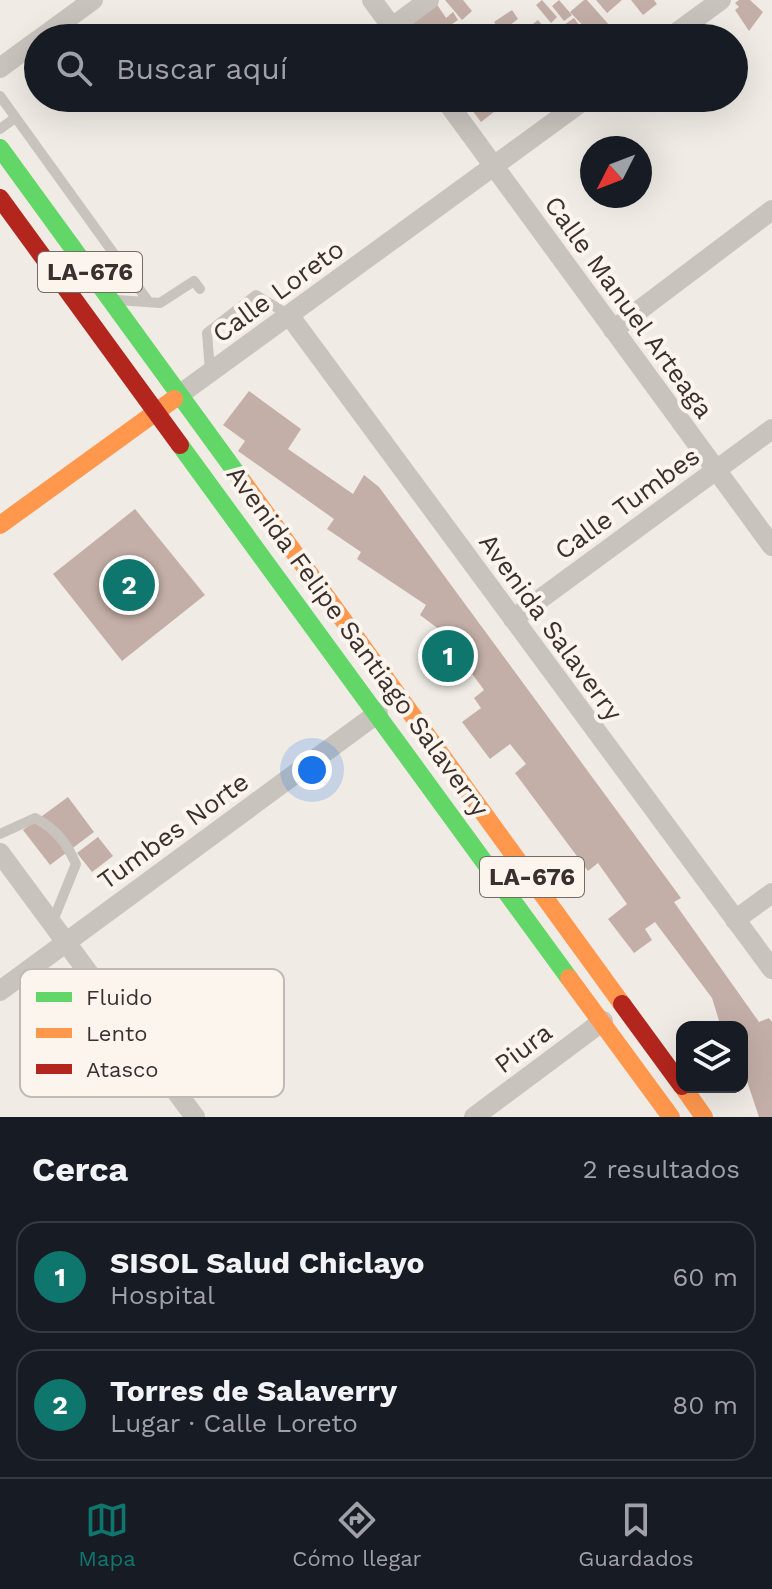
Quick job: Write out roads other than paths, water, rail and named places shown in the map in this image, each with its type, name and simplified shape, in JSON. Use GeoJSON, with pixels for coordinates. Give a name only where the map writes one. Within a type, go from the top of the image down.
{"type":"FeatureCollection","features":[{"type":"Feature","properties":{"kind":"main road","name":"Avenida Felipe Santiago Salaverry"},"geometry":{"type":"LineString","coordinates":[[0,148],[676,1078]]}},
{"type":"Feature","properties":{"kind":"main road","name":"Avenida Felipe Santiago Salaverry"},"geometry":{"type":"LineString","coordinates":[[0,198],[671,1117]]}},
{"type":"Feature","properties":{"kind":"main road","name":"Calle Loreto"},"geometry":{"type":"LineString","coordinates":[[0,525],[179,395]]}},
{"type":"Feature","properties":{"kind":"main road","name":"Avenida Felipe Santiago Salaverry"},"geometry":{"type":"LineString","coordinates":[[687,1093],[704,1117]]}},
{"type":"Feature","properties":{"kind":"street"},"geometry":{"type":"LineString","coordinates":[[60,24],[93,0]]}},
{"type":"Feature","properties":{"kind":"street"},"geometry":{"type":"LineString","coordinates":[[372,0],[390,24]]}},
{"type":"Feature","properties":{"kind":"street"},"geometry":{"type":"LineString","coordinates":[[404,24],[429,0]]}},
{"type":"Feature","properties":{"kind":"street"},"geometry":{"type":"LineString","coordinates":[[688,24],[721,0]]}},
{"type":"Feature","properties":{"kind":"street"},"geometry":{"type":"LineString","coordinates":[[0,68],[24,51]]}},
{"type":"Feature","properties":{"kind":"street","name":"Calle Manuel Arteaga"},"geometry":{"type":"LineString","coordinates":[[454,112],[772,546]]}},
{"type":"Feature","properties":{"kind":"street","name":"Calle Loreto"},"geometry":{"type":"LineString","coordinates":[[179,395],[568,112]]}},
{"type":"Feature","properties":{"kind":"street"},"geometry":{"type":"LineString","coordinates":[[613,330],[772,210]]}},
{"type":"Feature","properties":{"kind":"street","name":"Avenida Salaverry"},"geometry":{"type":"LineString","coordinates":[[289,315],[772,969]]}},
{"type":"Feature","properties":{"kind":"street","name":"Calle Tumbes"},"geometry":{"type":"LineString","coordinates":[[513,619],[772,429]]}},
{"type":"Feature","properties":{"kind":"street","name":"Tumbes Norte"},"geometry":{"type":"LineString","coordinates":[[30,969],[378,713]]}},
{"type":"Feature","properties":{"kind":"street"},"geometry":{"type":"LineString","coordinates":[[0,853],[86,969]]}},
{"type":"Feature","properties":{"kind":"street"},"geometry":{"type":"LineString","coordinates":[[735,920],[772,893]]}},
{"type":"Feature","properties":{"kind":"street","name":"Tumbes Norte"},"geometry":{"type":"LineString","coordinates":[[0,991],[20,976]]}},
{"type":"Feature","properties":{"kind":"street","name":"Piura"},"geometry":{"type":"LineString","coordinates":[[474,1117],[603,1021]]}},
{"type":"Feature","properties":{"kind":"street"},"geometry":{"type":"LineString","coordinates":[[180,1097],[195,1117]]}},
{"type":"Feature","properties":{"kind":"lane"},"geometry":{"type":"LineString","coordinates":[[0,96],[148,301]]}},
{"type":"Feature","properties":{"kind":"lane"},"geometry":{"type":"LineString","coordinates":[[0,129],[15,118]]}},
{"type":"Feature","properties":{"kind":"lane"},"geometry":{"type":"LineString","coordinates":[[56,225],[80,209]]}},
{"type":"Feature","properties":{"kind":"lane"},"geometry":{"type":"LineString","coordinates":[[110,300],[160,303],[194,281],[200,289]]}},
{"type":"Feature","properties":{"kind":"lane"},"geometry":{"type":"LineString","coordinates":[[210,373],[207,333],[220,316],[256,295],[289,315]]}},
{"type":"Feature","properties":{"kind":"lane"},"geometry":{"type":"LineString","coordinates":[[0,834],[35,818],[53,828],[69,847],[76,864],[52,923]]}},
{"type":"Feature","properties":{"kind":"place","name":"Torres de Salaverry"},"geometry":{"type":"Point","coordinates":[129,585]}},
{"type":"Feature","properties":{"kind":"place","name":"SISOL Salud Chiclayo"},"geometry":{"type":"Point","coordinates":[448,656]}}]}
